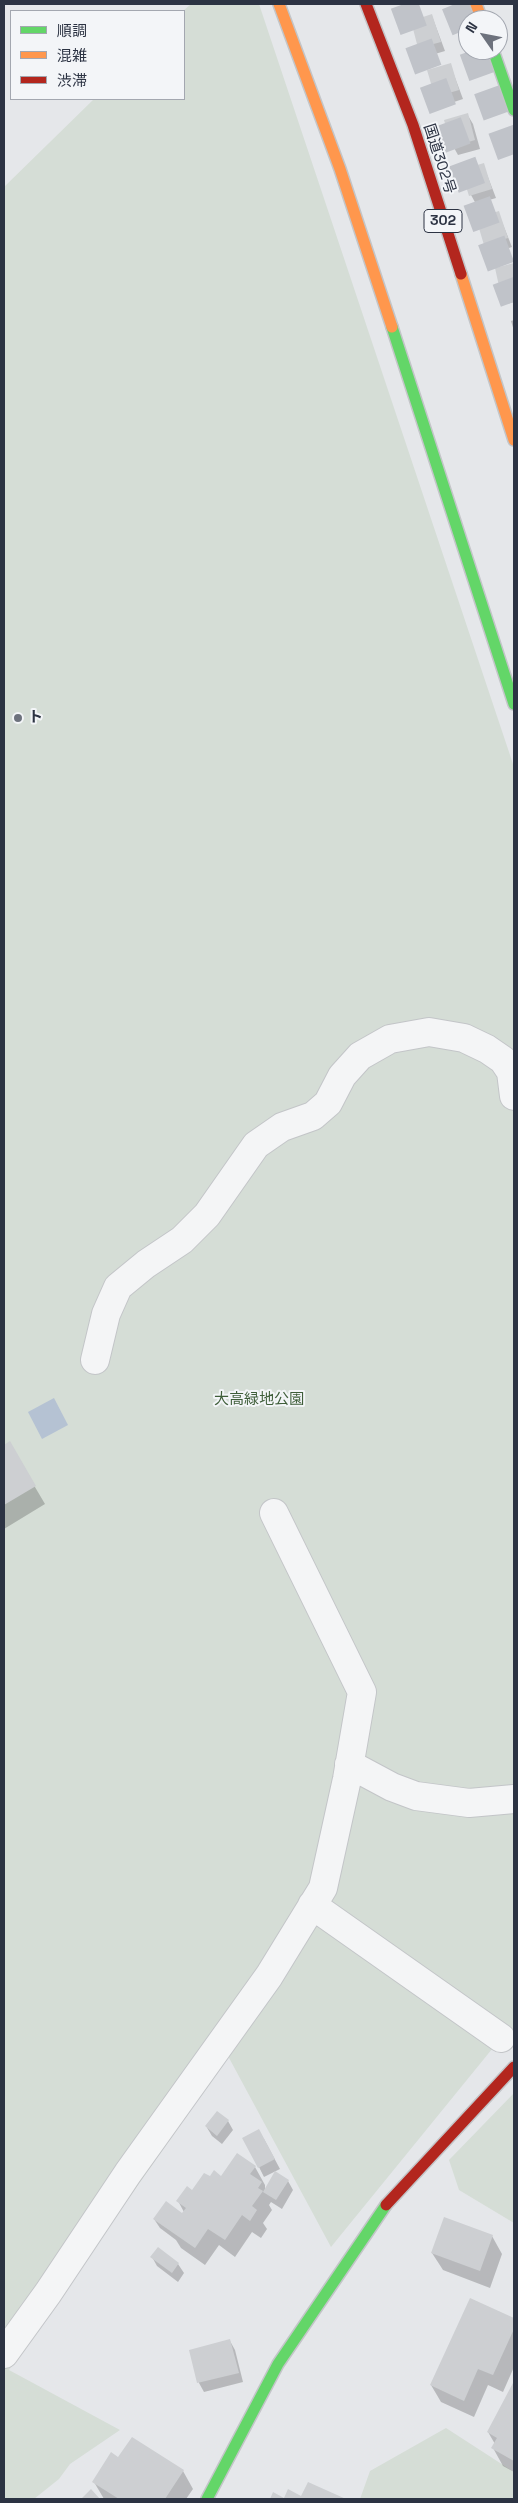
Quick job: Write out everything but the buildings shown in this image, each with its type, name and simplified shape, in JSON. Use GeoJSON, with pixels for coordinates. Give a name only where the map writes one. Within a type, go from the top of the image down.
{"type":"FeatureCollection","features":[{"type":"Feature","properties":{"kind":"main road"},"geometry":{"type":"LineString","coordinates":[[279,4],[340,169],[514,704]]}},
{"type":"Feature","properties":{"kind":"main road","name":"国道302号"},"geometry":{"type":"LineString","coordinates":[[366,4],[413,125],[514,440]]}},
{"type":"Feature","properties":{"kind":"main road"},"geometry":{"type":"LineString","coordinates":[[496,60],[514,110]]}},
{"type":"Feature","properties":{"kind":"main road"},"geometry":{"type":"LineString","coordinates":[[207,2499],[278,2364],[385,2206],[514,2067]]}},
{"type":"Feature","properties":{"kind":"street"},"geometry":{"type":"LineString","coordinates":[[95,1360],[106,1314],[118,1288],[146,1264],[182,1240],[207,1215],[256,1145],[282,1128],[312,1116],[328,1103],[342,1076],[360,1056],[390,1039],[430,1032],[464,1038],[488,1049],[502,1060],[511,1072],[514,1096]]}},
{"type":"Feature","properties":{"kind":"street"},"geometry":{"type":"LineString","coordinates":[[4,2354],[48,2293],[128,2173],[269,1976],[323,1888],[362,1692],[274,1513]]}},
{"type":"Feature","properties":{"kind":"street"},"geometry":{"type":"LineString","coordinates":[[349,1764],[392,1787],[416,1796],[469,1803],[514,1799]]}},
{"type":"Feature","properties":{"kind":"street"},"geometry":{"type":"LineString","coordinates":[[312,1905],[501,2038]]}},
{"type":"Feature","properties":{"kind":"green space","name":"大高緑地公園"},"geometry":{"type":"Polygon","coordinates":[[[191,4],[259,4],[514,767],[514,2033],[501,2038],[331,2247],[228,2056],[9,2370],[120,2430],[70,2464],[59,2479],[34,2499],[4,2499],[4,187],[93,100],[185,100],[184,10],[191,4]]]}},
{"type":"Feature","properties":{"kind":"green space"},"geometry":{"type":"Polygon","coordinates":[[[514,2093],[514,2223],[459,2190],[449,2160],[514,2093]]]}},
{"type":"Feature","properties":{"kind":"green space"},"geometry":{"type":"Polygon","coordinates":[[[446,2428],[514,2472],[514,2499],[360,2499],[370,2471],[446,2428]]]}},
{"type":"Feature","properties":{"kind":"water"},"geometry":{"type":"Polygon","coordinates":[[[54,1398],[68,1425],[42,1439],[28,1412],[54,1398]]]}},
{"type":"Feature","properties":{"kind":"tunnel"},"geometry":{"type":"LineString","coordinates":[[404,4],[514,302]]}},
{"type":"Feature","properties":{"kind":"tunnel"},"geometry":{"type":"LineString","coordinates":[[455,4],[458,11]]}},
{"type":"Feature","properties":{"kind":"tunnel"},"geometry":{"type":"LineString","coordinates":[[477,60],[514,163]]}},
{"type":"Feature","properties":{"kind":"traffic: fast"},"geometry":{"type":"LineString","coordinates":[[496,60],[514,110]]}},
{"type":"Feature","properties":{"kind":"traffic: fast"},"geometry":{"type":"LineString","coordinates":[[392,327],[514,704]]}},
{"type":"Feature","properties":{"kind":"traffic: fast"},"geometry":{"type":"LineString","coordinates":[[207,2499],[278,2364],[386,2205]]}},
{"type":"Feature","properties":{"kind":"traffic: slow"},"geometry":{"type":"LineString","coordinates":[[279,4],[340,169],[392,327]]}},
{"type":"Feature","properties":{"kind":"traffic: slow"},"geometry":{"type":"LineString","coordinates":[[476,4],[478,10]]}},
{"type":"Feature","properties":{"kind":"traffic: slow"},"geometry":{"type":"LineString","coordinates":[[461,274],[514,440]]}},
{"type":"Feature","properties":{"kind":"traffic: jam"},"geometry":{"type":"LineString","coordinates":[[366,4],[413,125],[461,274]]}},
{"type":"Feature","properties":{"kind":"traffic: jam"},"geometry":{"type":"LineString","coordinates":[[386,2205],[514,2067]]}},
{"type":"Feature","properties":{"kind":"place","name":"ト"},"geometry":{"type":"Point","coordinates":[18,718]}}]}
